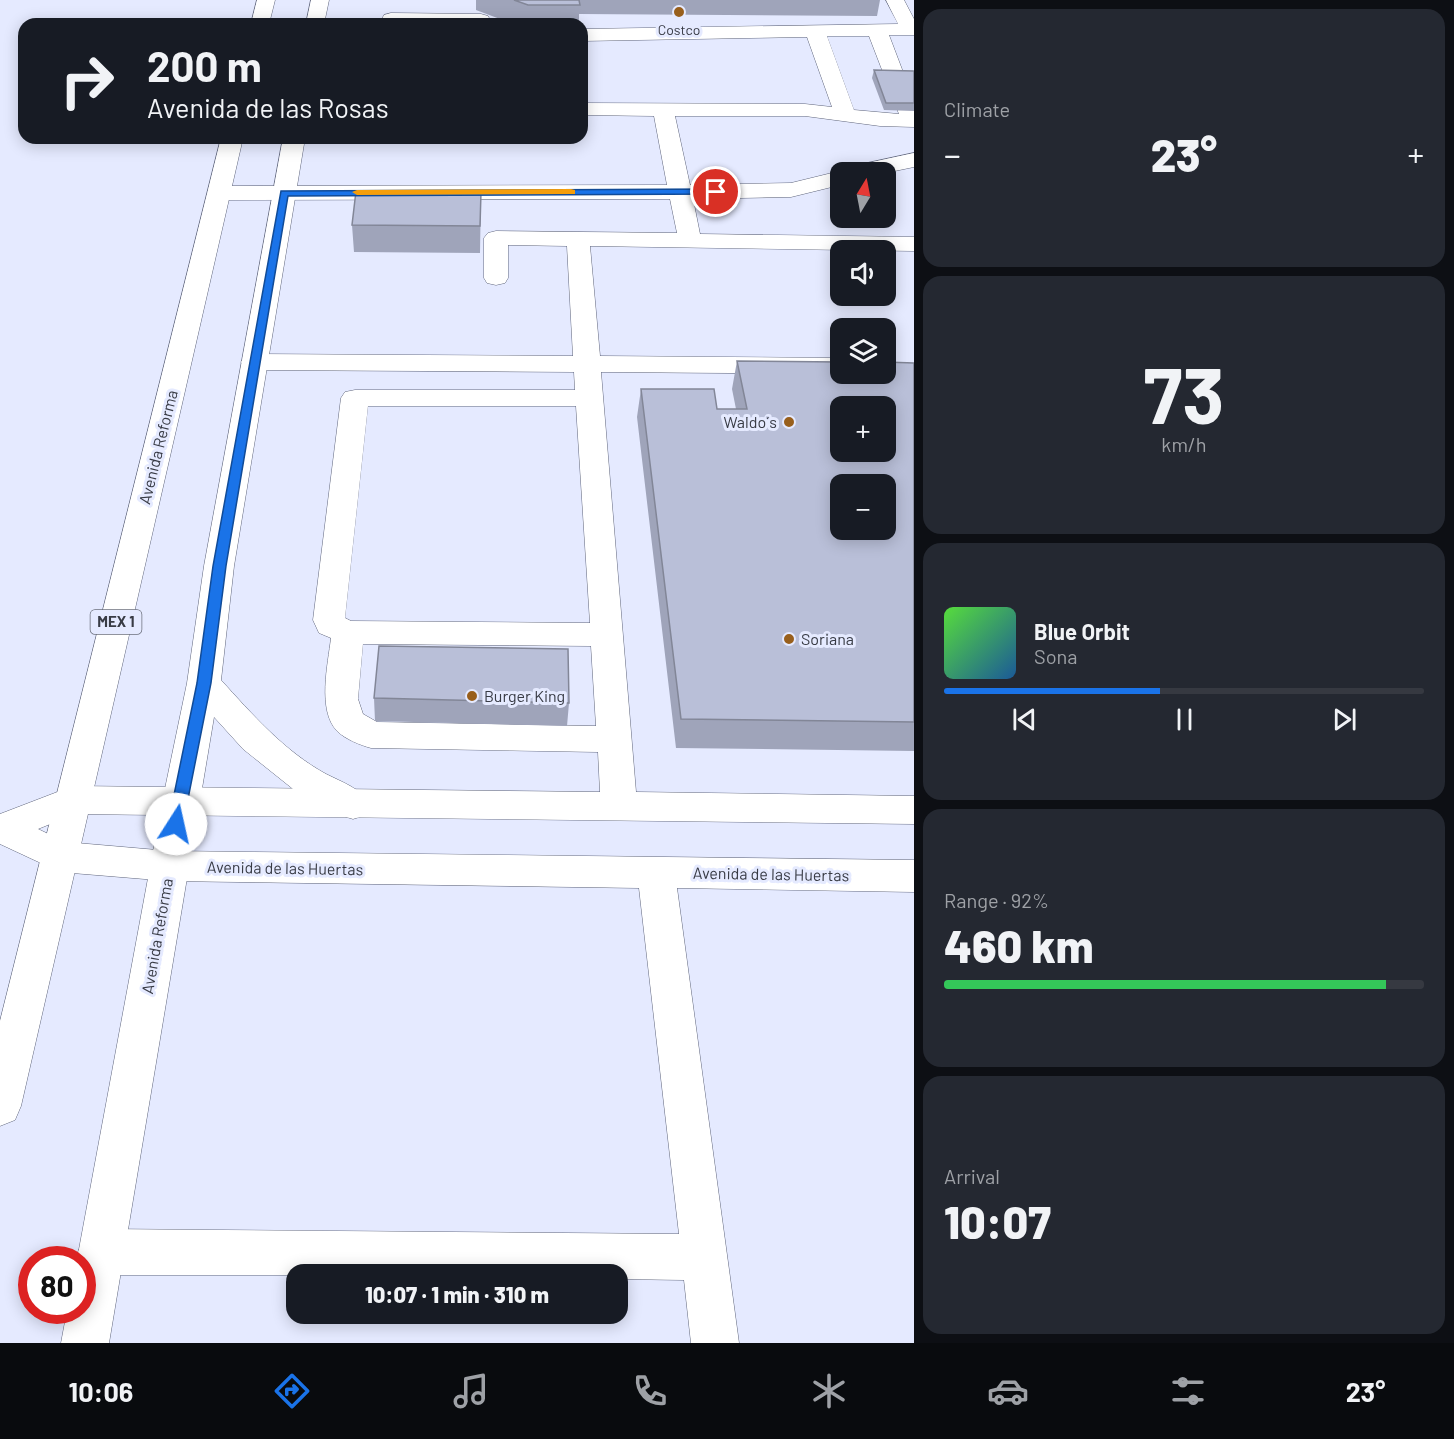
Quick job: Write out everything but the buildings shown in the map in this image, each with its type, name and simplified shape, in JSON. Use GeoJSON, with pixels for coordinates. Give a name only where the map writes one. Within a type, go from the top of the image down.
{"type":"FeatureCollection","features":[{"type":"Feature","properties":{"kind":"main road"},"geometry":{"type":"LineString","coordinates":[[262,18],[266,0]]}},
{"type":"Feature","properties":{"kind":"main road"},"geometry":{"type":"LineString","coordinates":[[316,18],[320,0]]}},
{"type":"Feature","properties":{"kind":"main road"},"geometry":{"type":"LineString","coordinates":[[451,0],[451,9],[475,18]]}},
{"type":"Feature","properties":{"kind":"main road"},"geometry":{"type":"LineString","coordinates":[[588,109],[805,110],[907,121],[896,32],[895,0]]}},
{"type":"Feature","properties":{"kind":"main road"},"geometry":{"type":"LineString","coordinates":[[815,31],[846,116]]}},
{"type":"Feature","properties":{"kind":"main road"},"geometry":{"type":"LineString","coordinates":[[588,35],[896,32]]}},
{"type":"Feature","properties":{"kind":"main road"},"geometry":{"type":"LineString","coordinates":[[896,32],[914,87]]}},
{"type":"Feature","properties":{"kind":"main road"},"geometry":{"type":"LineString","coordinates":[[663,110],[690,241]]}},
{"type":"Feature","properties":{"kind":"main road","name":"Avenida Reforma"},"geometry":{"type":"LineString","coordinates":[[0,1106],[231,144]]}},
{"type":"Feature","properties":{"kind":"main road","name":"Avenida Reforma"},"geometry":{"type":"LineString","coordinates":[[85,1343],[180,803],[204,683],[219,566],[293,144]]}},
{"type":"Feature","properties":{"kind":"main road"},"geometry":{"type":"LineString","coordinates":[[896,164],[914,160]]}},
{"type":"Feature","properties":{"kind":"main road"},"geometry":{"type":"LineString","coordinates":[[219,193],[791,190],[830,180]]}},
{"type":"Feature","properties":{"kind":"main road"},"geometry":{"type":"LineString","coordinates":[[496,278],[496,238],[914,244]]}},
{"type":"Feature","properties":{"kind":"main road"},"geometry":{"type":"LineString","coordinates":[[578,239],[618,808]]}},
{"type":"Feature","properties":{"kind":"main road"},"geometry":{"type":"LineString","coordinates":[[255,354],[588,356],[830,366]]}},
{"type":"Feature","properties":{"kind":"main road"},"geometry":{"type":"LineString","coordinates":[[590,398],[355,398],[329,620],[330,625],[348,632],[607,635]]}},
{"type":"Feature","properties":{"kind":"main road"},"geometry":{"type":"LineString","coordinates":[[348,632],[341,699],[349,722],[371,735],[614,739]]}},
{"type":"Feature","properties":{"kind":"main road"},"geometry":{"type":"LineString","coordinates":[[204,683],[255,740],[305,779],[353,805]]}},
{"type":"Feature","properties":{"kind":"main road","name":"Avenida de las Huertas"},"geometry":{"type":"LineString","coordinates":[[2,829],[73,800],[914,810]]}},
{"type":"Feature","properties":{"kind":"main road","name":"Avenida de las Huertas"},"geometry":{"type":"LineString","coordinates":[[2,829],[60,857],[169,866],[914,876]]}},
{"type":"Feature","properties":{"kind":"main road"},"geometry":{"type":"LineString","coordinates":[[656,872],[715,1343]]}},
{"type":"Feature","properties":{"kind":"main road"},"geometry":{"type":"LineString","coordinates":[[101,1252],[704,1257]]}},
{"type":"Feature","properties":{"kind":"slow traffic"},"geometry":{"type":"LineString","coordinates":[[357,192],[571,192]]}},
{"type":"Feature","properties":{"kind":"place","name":"Costco"},"geometry":{"type":"Point","coordinates":[679,12]}},
{"type":"Feature","properties":{"kind":"place","name":"Waldo´s"},"geometry":{"type":"Point","coordinates":[789,422]}},
{"type":"Feature","properties":{"kind":"place","name":"Soriana"},"geometry":{"type":"Point","coordinates":[789,639]}},
{"type":"Feature","properties":{"kind":"place","name":"Burger King"},"geometry":{"type":"Point","coordinates":[472,696]}},
{"type":"Feature","properties":{"kind":"route"},"geometry":{"type":"LineString","coordinates":[[176,824],[204,683],[219,566],[284,193],[716,192]]}}]}
